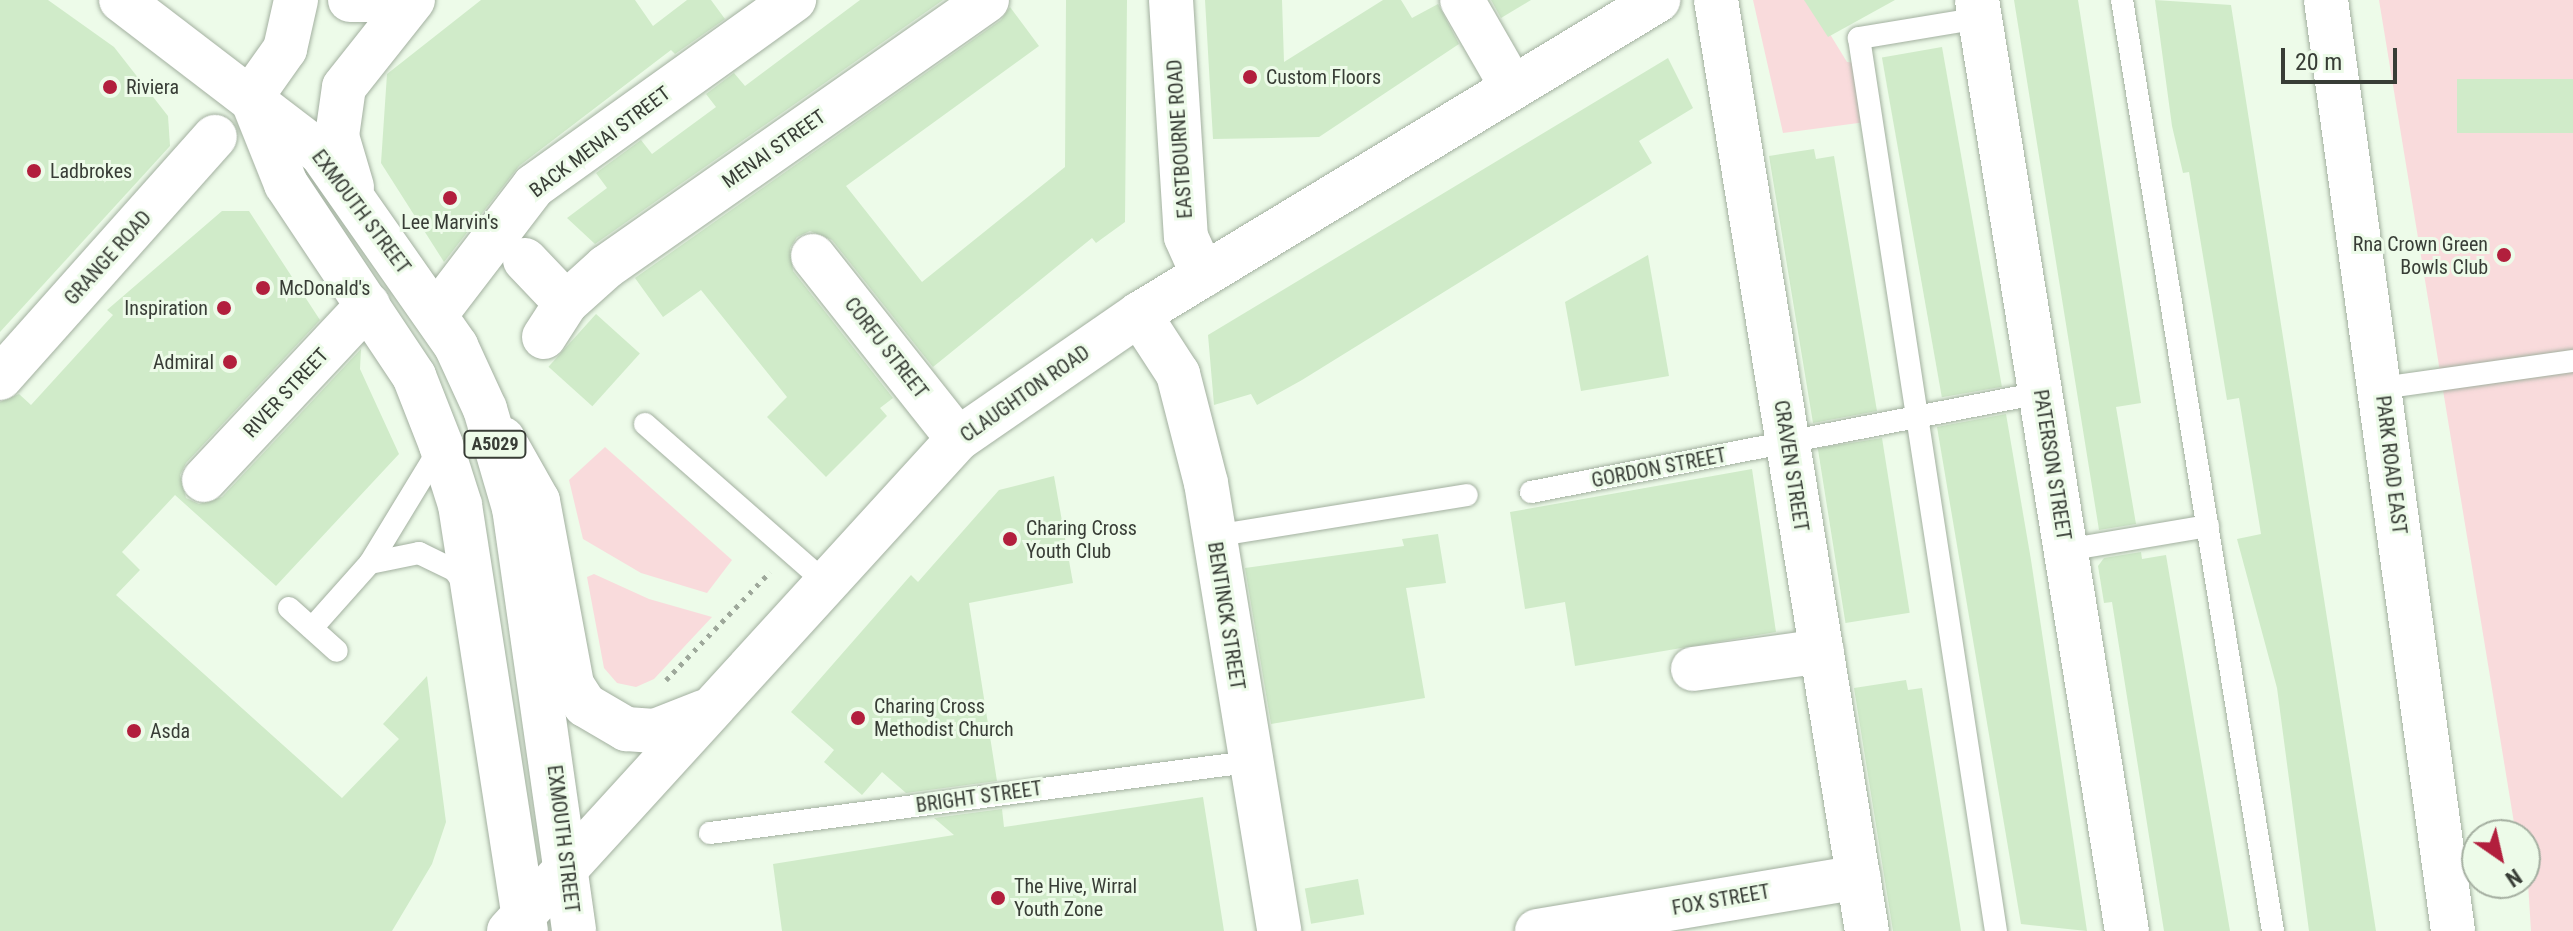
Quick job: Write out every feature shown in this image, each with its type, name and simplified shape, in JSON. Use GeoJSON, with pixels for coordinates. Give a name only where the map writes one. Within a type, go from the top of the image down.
{"type":"FeatureCollection","features":[{"type":"Feature","properties":{"kind":"street","name":"A5029"},"geometry":{"type":"LineString","coordinates":[[121,0],[251,97]]}},
{"type":"Feature","properties":{"kind":"street"},"geometry":{"type":"LineString","coordinates":[[251,97],[285,49],[296,0]]}},
{"type":"Feature","properties":{"kind":"street"},"geometry":{"type":"LineString","coordinates":[[350,0],[375,0]]}},
{"type":"Feature","properties":{"kind":"street"},"geometry":{"type":"LineString","coordinates":[[356,201],[337,136],[344,87],[413,0]]}},
{"type":"Feature","properties":{"kind":"street","name":"BACK MENAI STREET"},"geometry":{"type":"LineString","coordinates":[[436,314],[534,186],[794,0]]}},
{"type":"Feature","properties":{"kind":"street","name":"MENAI STREET"},"geometry":{"type":"LineString","coordinates":[[525,260],[555,320],[606,267],[987,0]]}},
{"type":"Feature","properties":{"kind":"street","name":"EASTBOURNE ROAD"},"geometry":{"type":"LineString","coordinates":[[1171,0],[1186,237],[1203,275]]}},
{"type":"Feature","properties":{"kind":"street"},"geometry":{"type":"LineString","coordinates":[[1462,0],[1512,87]]}},
{"type":"Feature","properties":{"kind":"street","name":"CLAUGHTON ROAD"},"geometry":{"type":"LineString","coordinates":[[519,926],[565,867],[958,439],[1139,314],[1658,0]]}},
{"type":"Feature","properties":{"kind":"street","name":"CRAVEN STREET"},"geometry":{"type":"LineString","coordinates":[[1716,0],[1867,931]]}},
{"type":"Feature","properties":{"kind":"street","name":"PARK ROAD EAST"},"geometry":{"type":"LineString","coordinates":[[2326,0],[2453,931]]}},
{"type":"Feature","properties":{"kind":"street","name":"PATERSON STREET"},"geometry":{"type":"LineString","coordinates":[[1978,9],[2127,931]]}},
{"type":"Feature","properties":{"kind":"street","name":"EXMOUTH STREET"},"geometry":{"type":"LineString","coordinates":[[251,97],[321,153],[436,314],[485,409],[514,508],[574,931]]}},
{"type":"Feature","properties":{"kind":"street","name":"EXMOUTH STREET"},"geometry":{"type":"LineString","coordinates":[[251,97],[286,184],[414,376],[441,445],[475,596],[519,926]]}},
{"type":"Feature","properties":{"kind":"street","name":"GRANGE ROAD"},"geometry":{"type":"LineString","coordinates":[[0,378],[215,137]]}},
{"type":"Feature","properties":{"kind":"street","name":"CORFU STREET"},"geometry":{"type":"LineString","coordinates":[[813,256],[958,439]]}},
{"type":"Feature","properties":{"kind":"street","name":"RIVER STREET"},"geometry":{"type":"LineString","coordinates":[[204,480],[368,305]]}},
{"type":"Feature","properties":{"kind":"street","name":"BENTINCK STREET"},"geometry":{"type":"LineString","coordinates":[[1139,314],[1178,374],[1214,536],[1248,762],[1279,931]]}},
{"type":"Feature","properties":{"kind":"street"},"geometry":{"type":"LineString","coordinates":[[485,409],[538,501],[572,685],[585,705],[626,729],[655,731],[710,707]]}},
{"type":"Feature","properties":{"kind":"street"},"geometry":{"type":"LineString","coordinates":[[1693,669],[1822,651]]}},
{"type":"Feature","properties":{"kind":"street","name":"FOX STREET"},"geometry":{"type":"LineString","coordinates":[[1537,931],[1858,877]]}},
{"type":"Feature","properties":{"kind":"lane"},"geometry":{"type":"LineString","coordinates":[[2122,0],[2273,931]]}},
{"type":"Feature","properties":{"kind":"lane"},"geometry":{"type":"LineString","coordinates":[[1978,9],[1859,38],[1996,931]]}},
{"type":"Feature","properties":{"kind":"lane"},"geometry":{"type":"LineString","coordinates":[[2381,388],[2573,361]]}},
{"type":"Feature","properties":{"kind":"lane","name":"GORDON STREET"},"geometry":{"type":"LineString","coordinates":[[1531,492],[2040,393]]}},
{"type":"Feature","properties":{"kind":"lane"},"geometry":{"type":"LineString","coordinates":[[645,424],[826,583]]}},
{"type":"Feature","properties":{"kind":"lane"},"geometry":{"type":"LineString","coordinates":[[312,628],[370,563],[441,445]]}},
{"type":"Feature","properties":{"kind":"lane"},"geometry":{"type":"LineString","coordinates":[[1214,536],[1467,495]]}},
{"type":"Feature","properties":{"kind":"lane"},"geometry":{"type":"LineString","coordinates":[[2066,550],[2208,526]]}},
{"type":"Feature","properties":{"kind":"lane"},"geometry":{"type":"LineString","coordinates":[[370,563],[419,553],[454,570],[475,596]]}},
{"type":"Feature","properties":{"kind":"lane"},"geometry":{"type":"LineString","coordinates":[[289,608],[337,651]]}},
{"type":"Feature","properties":{"kind":"lane","name":"BRIGHT STREET"},"geometry":{"type":"LineString","coordinates":[[710,833],[1248,762]]}},
{"type":"Feature","properties":{"kind":"path"},"geometry":{"type":"LineString","coordinates":[[657,688],[790,551]]}},
{"type":"Feature","properties":{"kind":"shaded area"},"geometry":{"type":"Polygon","coordinates":[[[1753,0],[1809,0],[1847,62],[1857,63],[1866,122],[1783,133],[1753,0]]]}},
{"type":"Feature","properties":{"kind":"shaded area"},"geometry":{"type":"Polygon","coordinates":[[[2379,0],[2573,0],[2573,931],[2531,931],[2529,899],[2541,899],[2541,819],[2513,819],[2379,0]]]}},
{"type":"Feature","properties":{"kind":"shaded area"},"geometry":{"type":"Polygon","coordinates":[[[605,447],[732,560],[707,593],[641,573],[583,539],[569,480],[605,447]]]}},
{"type":"Feature","properties":{"kind":"shaded area"},"geometry":{"type":"Polygon","coordinates":[[[594,574],[649,599],[712,617],[654,679],[636,687],[617,683],[604,668],[587,577],[594,574]]]}},
{"type":"Feature","properties":{"kind":"building"},"geometry":{"type":"Polygon","coordinates":[[[0,0],[48,0],[114,47],[168,116],[170,146],[0,332],[0,0]]]}},
{"type":"Feature","properties":{"kind":"building"},"geometry":{"type":"Polygon","coordinates":[[[481,0],[635,0],[653,26],[687,0],[711,0],[725,19],[675,54],[671,50],[519,166],[444,262],[381,163],[387,74],[481,0]]]}},
{"type":"Feature","properties":{"kind":"building"},"geometry":{"type":"Polygon","coordinates":[[[860,0],[943,0],[595,244],[567,218],[607,188],[596,173],[641,140],[652,154],[716,107],[706,94],[734,73],[745,86],[860,0]]]}},
{"type":"Feature","properties":{"kind":"building"},"geometry":{"type":"Polygon","coordinates":[[[1066,0],[1127,0],[1125,222],[1096,243],[1092,238],[933,367],[832,240],[810,231],[797,237],[790,248],[793,271],[893,398],[880,408],[887,416],[826,477],[767,417],[787,397],[701,290],[663,317],[635,278],[1001,20],[1010,7],[1039,46],[846,186],[922,282],[1065,167],[1066,0]]]}},
{"type":"Feature","properties":{"kind":"building"},"geometry":{"type":"Polygon","coordinates":[[[1205,0],[1282,0],[1284,62],[1383,0],[1401,0],[1412,18],[1438,4],[1459,44],[1319,137],[1213,139],[1205,0]]]}},
{"type":"Feature","properties":{"kind":"building"},"geometry":{"type":"Polygon","coordinates":[[[1491,0],[1531,0],[1501,18],[1491,0]]]}},
{"type":"Feature","properties":{"kind":"building"},"geometry":{"type":"Polygon","coordinates":[[[1804,0],[1895,0],[1828,37],[1804,0]]]}},
{"type":"Feature","properties":{"kind":"building"},"geometry":{"type":"Polygon","coordinates":[[[2014,0],[2078,0],[2141,403],[2116,407],[2136,524],[2099,530],[2014,0]]]}},
{"type":"Feature","properties":{"kind":"building"},"geometry":{"type":"Polygon","coordinates":[[[2155,0],[2231,5],[2376,931],[2309,931],[2277,688],[2237,539],[2261,534],[2239,398],[2227,400],[2189,172],[2183,173],[2172,126],[2155,0]]]}},
{"type":"Feature","properties":{"kind":"building"},"geometry":{"type":"Polygon","coordinates":[[[1942,47],[2002,387],[1942,397],[1882,58],[1942,47]]]}},
{"type":"Feature","properties":{"kind":"building"},"geometry":{"type":"Polygon","coordinates":[[[1668,58],[1693,108],[1639,141],[1652,163],[1257,405],[1251,394],[1214,405],[1208,335],[1668,58]]]}},
{"type":"Feature","properties":{"kind":"building"},"geometry":{"type":"Polygon","coordinates":[[[2457,79],[2573,79],[2573,133],[2457,133],[2457,79]]]}},
{"type":"Feature","properties":{"kind":"building"},"geometry":{"type":"Polygon","coordinates":[[[1814,149],[1816,159],[1834,156],[1877,411],[1813,423],[1769,156],[1814,149]]]}},
{"type":"Feature","properties":{"kind":"building"},"geometry":{"type":"Polygon","coordinates":[[[222,211],[249,211],[320,320],[186,463],[180,475],[186,498],[199,504],[222,497],[361,349],[360,369],[399,454],[276,586],[175,495],[122,552],[140,570],[116,595],[342,798],[399,739],[383,724],[427,676],[446,822],[432,864],[392,931],[0,931],[0,402],[19,394],[31,405],[113,315],[107,310],[222,211]]]}},
{"type":"Feature","properties":{"kind":"building"},"geometry":{"type":"Polygon","coordinates":[[[1648,255],[1669,376],[1581,391],[1565,302],[1648,255]]]}},
{"type":"Feature","properties":{"kind":"building"},"geometry":{"type":"Polygon","coordinates":[[[596,314],[640,353],[592,406],[548,367],[596,314]]]}},
{"type":"Feature","properties":{"kind":"building"},"geometry":{"type":"Polygon","coordinates":[[[2006,414],[2087,931],[2021,924],[1937,427],[2006,414]]]}},
{"type":"Feature","properties":{"kind":"building"},"geometry":{"type":"Polygon","coordinates":[[[1882,438],[1910,613],[1845,623],[1818,448],[1882,438]]]}},
{"type":"Feature","properties":{"kind":"building"},"geometry":{"type":"Polygon","coordinates":[[[1752,469],[1776,632],[1575,666],[1565,602],[1525,609],[1510,512],[1752,469]]]}},
{"type":"Feature","properties":{"kind":"building"},"geometry":{"type":"Polygon","coordinates":[[[1054,476],[1073,583],[969,603],[997,781],[906,793],[882,772],[862,795],[824,762],[834,750],[791,712],[911,575],[918,582],[999,490],[1054,476]]]}},
{"type":"Feature","properties":{"kind":"building"},"geometry":{"type":"Polygon","coordinates":[[[1438,534],[1446,583],[1406,588],[1425,698],[1271,724],[1245,568],[1404,546],[1402,539],[1438,534]]]}},
{"type":"Feature","properties":{"kind":"building"},"geometry":{"type":"Polygon","coordinates":[[[2141,552],[2142,559],[2166,555],[2230,931],[2164,931],[2112,602],[2104,603],[2098,566],[2104,558],[2141,552]]]}},
{"type":"Feature","properties":{"kind":"building"},"geometry":{"type":"Polygon","coordinates":[[[1906,680],[1908,690],[1922,688],[1961,931],[1893,931],[1854,688],[1906,680]]]}},
{"type":"Feature","properties":{"kind":"building","name":"The Hive, Wirral Youth Zone"},"geometry":{"type":"Polygon","coordinates":[[[1203,797],[1224,931],[782,931],[773,864],[954,835],[934,818],[1002,809],[1004,827],[1203,797]]]}},
{"type":"Feature","properties":{"kind":"building"},"geometry":{"type":"Polygon","coordinates":[[[1358,879],[1364,914],[1311,924],[1305,888],[1358,879]]]}},
{"type":"Feature","properties":{"kind":"place","name":"Custom Floors"},"geometry":{"type":"Point","coordinates":[1250,77]}},
{"type":"Feature","properties":{"kind":"place","name":"Riviera"},"geometry":{"type":"Point","coordinates":[110,87]}},
{"type":"Feature","properties":{"kind":"place","name":"Ladbrokes"},"geometry":{"type":"Point","coordinates":[34,171]}},
{"type":"Feature","properties":{"kind":"place","name":"Lee Marvin's"},"geometry":{"type":"Point","coordinates":[450,198]}},
{"type":"Feature","properties":{"kind":"place","name":"Rna Crown Green Bowls Club"},"geometry":{"type":"Point","coordinates":[2504,255]}},
{"type":"Feature","properties":{"kind":"place","name":"McDonald's"},"geometry":{"type":"Point","coordinates":[263,288]}},
{"type":"Feature","properties":{"kind":"place","name":"Inspiration"},"geometry":{"type":"Point","coordinates":[224,308]}},
{"type":"Feature","properties":{"kind":"place","name":"Admiral"},"geometry":{"type":"Point","coordinates":[230,362]}},
{"type":"Feature","properties":{"kind":"place","name":"Charing Cross Youth Club"},"geometry":{"type":"Point","coordinates":[1010,539]}},
{"type":"Feature","properties":{"kind":"place","name":"Charing Cross Methodist Church"},"geometry":{"type":"Point","coordinates":[858,718]}},
{"type":"Feature","properties":{"kind":"place","name":"Asda"},"geometry":{"type":"Point","coordinates":[134,731]}},
{"type":"Feature","properties":{"kind":"place","name":"The Hive, Wirral Youth Zone"},"geometry":{"type":"Point","coordinates":[998,898]}}]}
